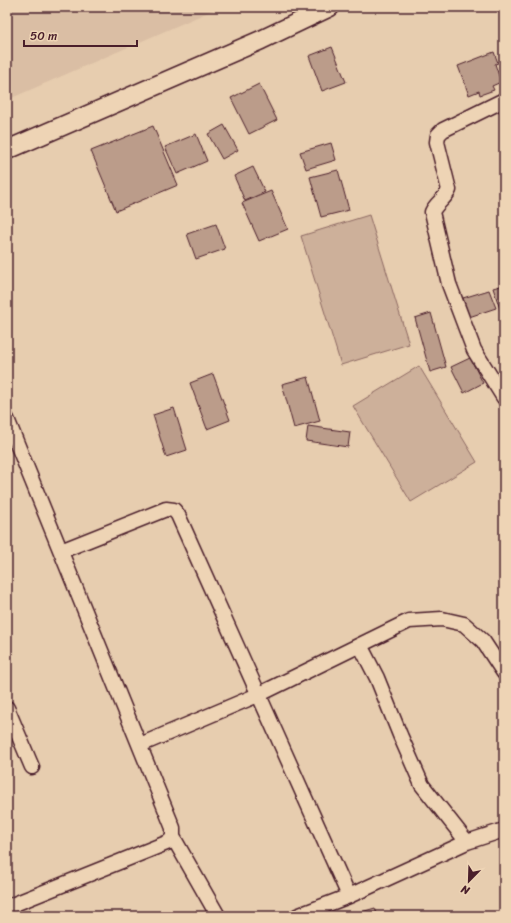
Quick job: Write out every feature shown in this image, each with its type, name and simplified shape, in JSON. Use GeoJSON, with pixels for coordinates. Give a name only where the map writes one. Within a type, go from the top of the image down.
{"type":"FeatureCollection","features":[{"type":"Feature","properties":{"kind":"main road"},"geometry":{"type":"LineString","coordinates":[[7,150],[272,35],[330,7]]}},
{"type":"Feature","properties":{"kind":"street"},"geometry":{"type":"LineString","coordinates":[[504,100],[443,130],[438,135],[437,142],[449,190],[447,195],[434,207],[432,212],[449,284],[474,350],[504,398]]}},
{"type":"Feature","properties":{"kind":"street"},"geometry":{"type":"LineString","coordinates":[[7,419],[173,828],[173,837],[218,916]]}},
{"type":"Feature","properties":{"kind":"street"},"geometry":{"type":"LineString","coordinates":[[61,551],[166,509],[174,510],[178,515],[260,694],[349,896]]}},
{"type":"Feature","properties":{"kind":"street"},"geometry":{"type":"LineString","coordinates":[[140,745],[260,694],[408,621],[442,619],[464,624],[483,641],[504,673]]}},
{"type":"Feature","properties":{"kind":"street"},"geometry":{"type":"LineString","coordinates":[[360,645],[377,678],[422,785],[467,842]]}},
{"type":"Feature","properties":{"kind":"street"},"geometry":{"type":"LineString","coordinates":[[7,708],[32,767]]}},
{"type":"Feature","properties":{"kind":"street"},"geometry":{"type":"LineString","coordinates":[[297,916],[349,896],[467,842],[504,830]]}},
{"type":"Feature","properties":{"kind":"street"},"geometry":{"type":"LineString","coordinates":[[7,907],[169,842],[173,837]]}},
{"type":"Feature","properties":{"kind":"shaded area"},"geometry":{"type":"Polygon","coordinates":[[[7,7],[220,7],[7,100],[7,7]]]}},
{"type":"Feature","properties":{"kind":"shaded area"},"geometry":{"type":"Polygon","coordinates":[[[369,215],[409,344],[341,365],[301,236],[369,215]]]}},
{"type":"Feature","properties":{"kind":"shaded area"},"geometry":{"type":"Polygon","coordinates":[[[419,366],[477,462],[411,502],[353,406],[419,366]]]}},
{"type":"Feature","properties":{"kind":"building"},"geometry":{"type":"Polygon","coordinates":[[[332,47],[346,82],[322,91],[309,56],[332,47]]]}},
{"type":"Feature","properties":{"kind":"building"},"geometry":{"type":"Polygon","coordinates":[[[494,52],[498,63],[495,64],[501,82],[492,86],[494,90],[480,95],[479,91],[469,95],[458,66],[494,52]]]}},
{"type":"Feature","properties":{"kind":"building"},"geometry":{"type":"Polygon","coordinates":[[[259,84],[277,120],[249,134],[231,98],[259,84]]]}},
{"type":"Feature","properties":{"kind":"building"},"geometry":{"type":"Polygon","coordinates":[[[224,125],[238,150],[222,159],[208,134],[224,125]]]}},
{"type":"Feature","properties":{"kind":"building"},"geometry":{"type":"Polygon","coordinates":[[[153,126],[178,185],[116,211],[91,151],[153,126]]]}},
{"type":"Feature","properties":{"kind":"building"},"geometry":{"type":"Polygon","coordinates":[[[196,134],[207,161],[177,174],[165,147],[196,134]]]}},
{"type":"Feature","properties":{"kind":"building"},"geometry":{"type":"Polygon","coordinates":[[[331,143],[336,160],[306,169],[300,152],[331,143]]]}},
{"type":"Feature","properties":{"kind":"building"},"geometry":{"type":"Polygon","coordinates":[[[253,167],[265,192],[245,201],[234,176],[253,167]]]}},
{"type":"Feature","properties":{"kind":"building"},"geometry":{"type":"Polygon","coordinates":[[[338,170],[349,210],[321,217],[310,177],[338,170]]]}},
{"type":"Feature","properties":{"kind":"building"},"geometry":{"type":"Polygon","coordinates":[[[271,191],[288,229],[259,241],[242,203],[271,191]]]}},
{"type":"Feature","properties":{"kind":"building"},"geometry":{"type":"Polygon","coordinates":[[[216,224],[225,249],[196,259],[187,234],[216,224]]]}},
{"type":"Feature","properties":{"kind":"building"},"geometry":{"type":"Polygon","coordinates":[[[504,285],[504,321],[493,288],[504,285]]]}},
{"type":"Feature","properties":{"kind":"building"},"geometry":{"type":"Polygon","coordinates":[[[489,290],[496,308],[469,317],[463,298],[489,290]]]}},
{"type":"Feature","properties":{"kind":"building"},"geometry":{"type":"Polygon","coordinates":[[[431,313],[446,367],[430,372],[415,318],[431,313]]]}},
{"type":"Feature","properties":{"kind":"building"},"geometry":{"type":"Polygon","coordinates":[[[470,358],[483,383],[464,393],[451,367],[470,358]]]}},
{"type":"Feature","properties":{"kind":"building"},"geometry":{"type":"Polygon","coordinates":[[[213,374],[230,420],[207,429],[190,383],[213,374]]]}},
{"type":"Feature","properties":{"kind":"building"},"geometry":{"type":"Polygon","coordinates":[[[308,377],[320,421],[294,428],[282,384],[308,377]]]}},
{"type":"Feature","properties":{"kind":"building"},"geometry":{"type":"Polygon","coordinates":[[[174,408],[187,450],[166,457],[153,415],[174,408]]]}},
{"type":"Feature","properties":{"kind":"building"},"geometry":{"type":"Polygon","coordinates":[[[308,426],[350,432],[348,447],[306,441],[308,426]]]}},
{"type":"Feature","properties":{"kind":"building"},"geometry":{"type":"Polygon","coordinates":[[[375,908],[378,916],[348,916],[375,908]]]}}]}
